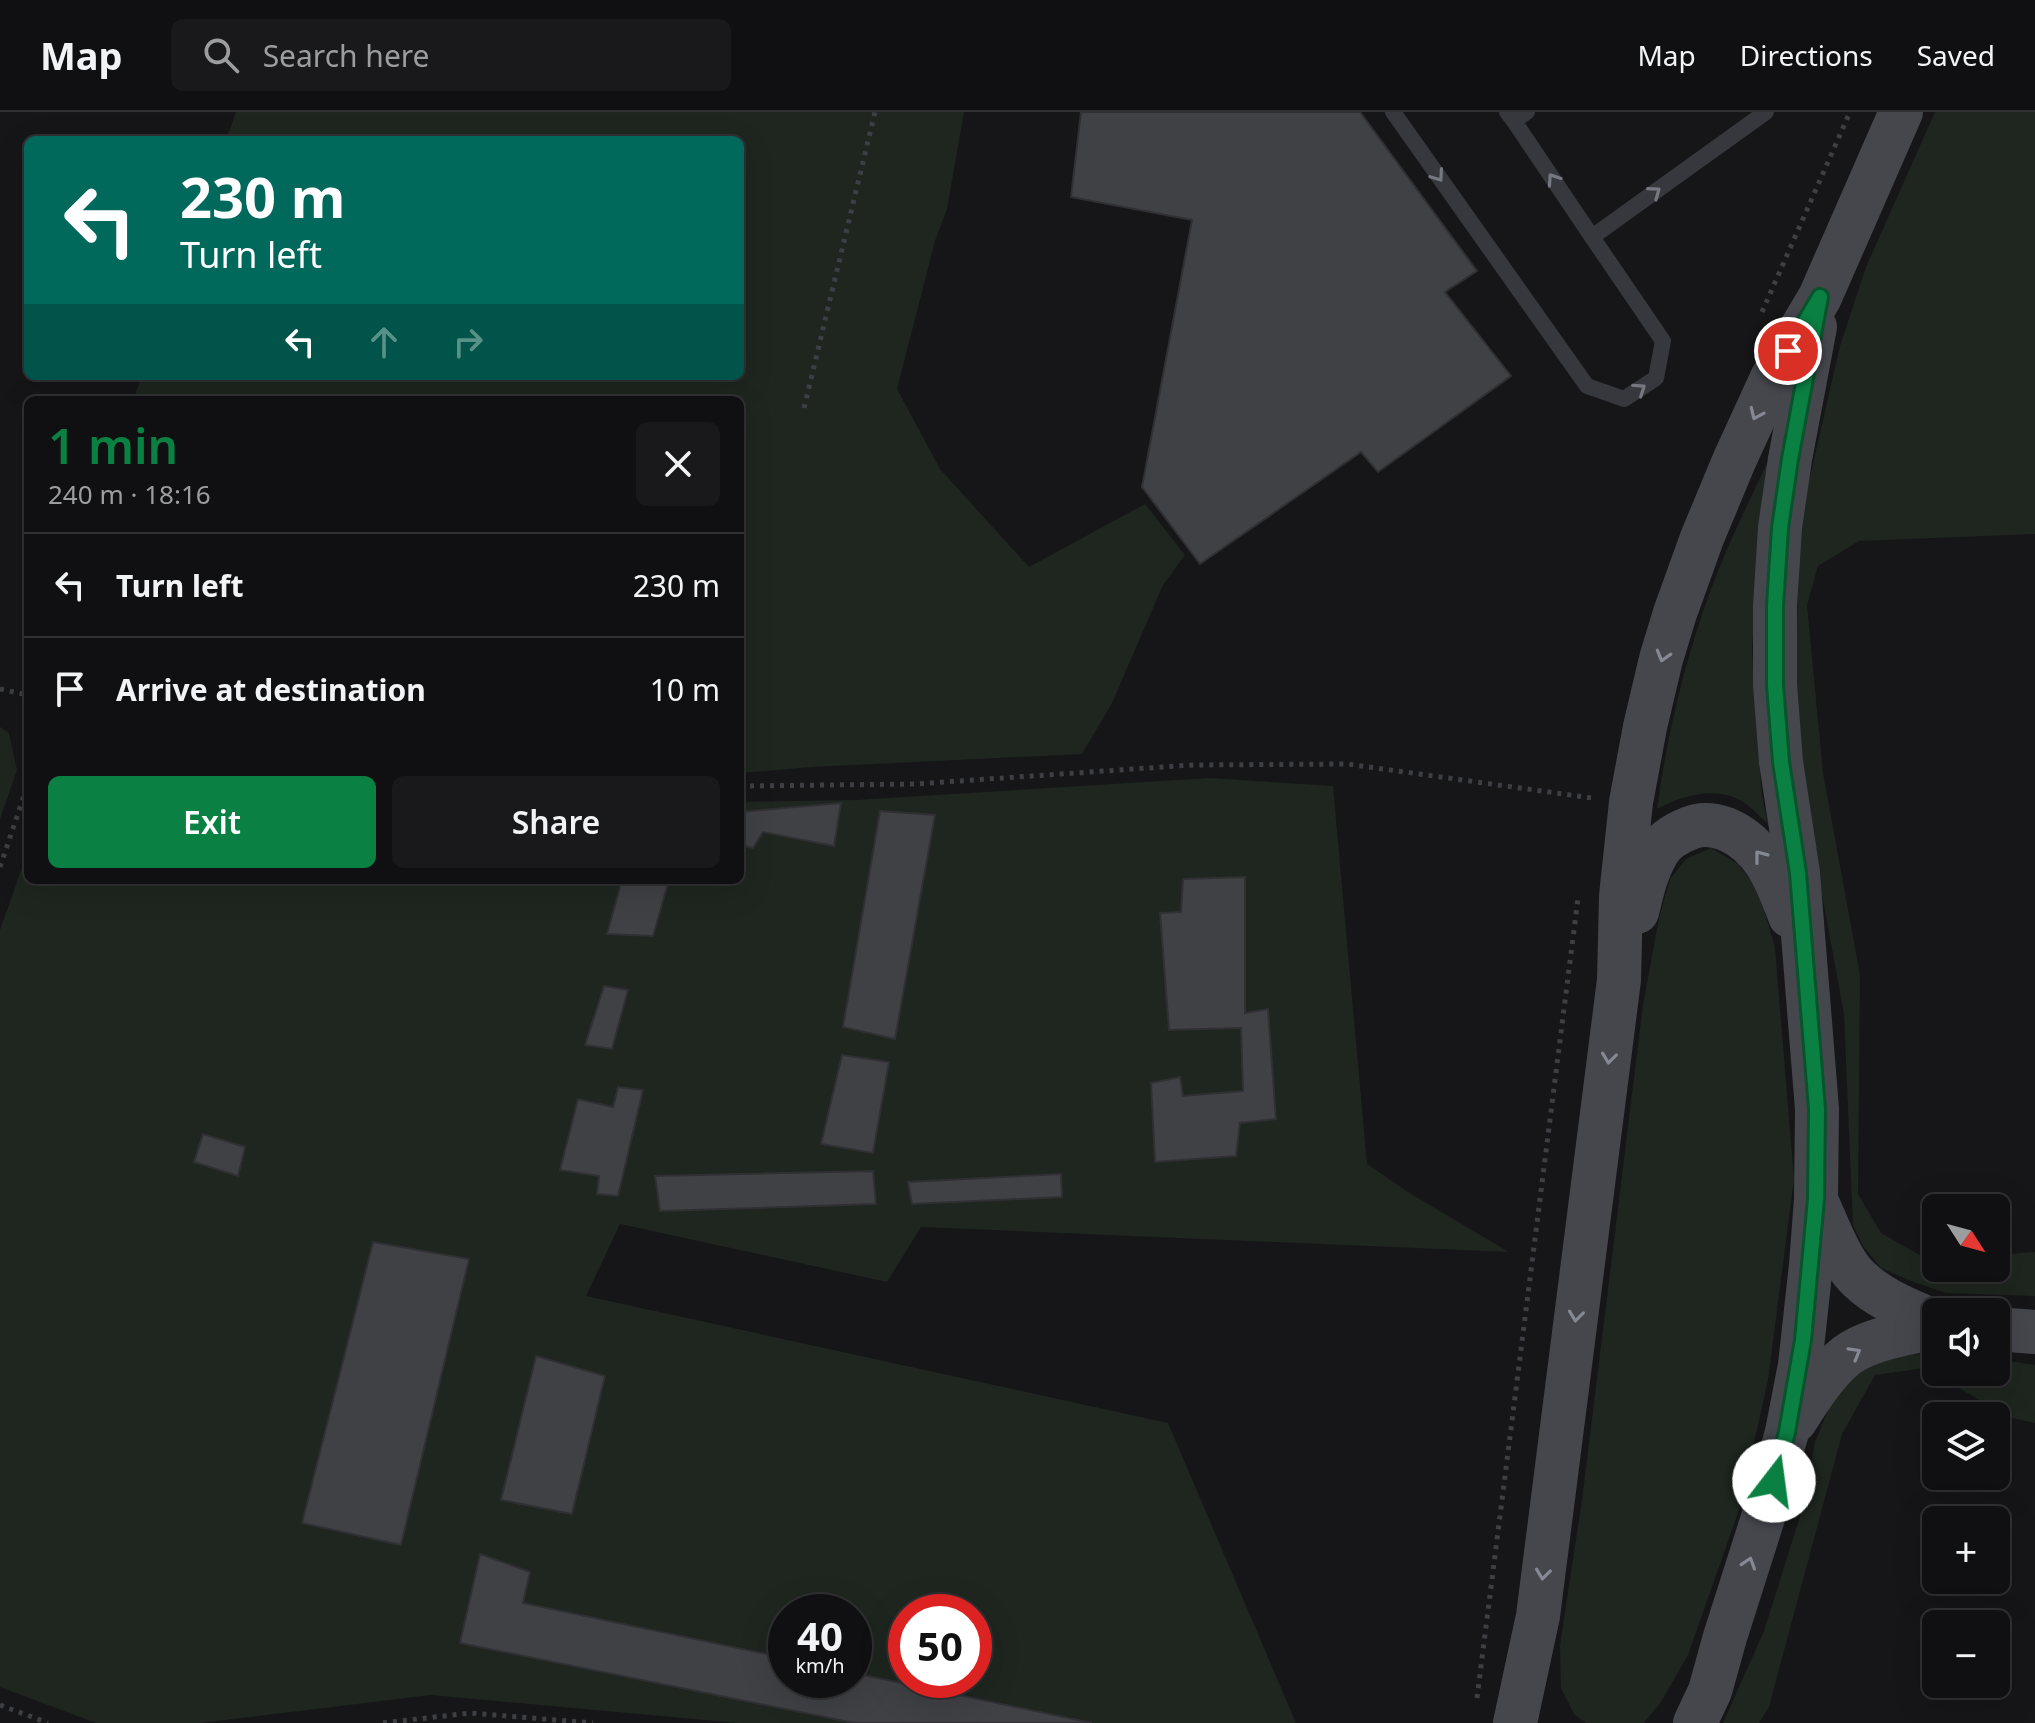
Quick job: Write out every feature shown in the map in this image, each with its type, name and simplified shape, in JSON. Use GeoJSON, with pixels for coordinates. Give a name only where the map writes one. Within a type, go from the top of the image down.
{"type":"FeatureCollection","features":[{"type":"Feature","properties":{"kind":"main road"},"geometry":{"type":"LineString","coordinates":[[1515,1723],[1538,1616],[1619,980],[1621,896],[1631,802],[1661,659],[1702,538],[1772,378],[1820,297],[1901,112]]}},
{"type":"Feature","properties":{"kind":"main road"},"geometry":{"type":"LineString","coordinates":[[1695,1723],[1710,1691],[1787,1432],[1800,1365],[1816,1199],[1817,1109],[1812,1032],[1798,873],[1781,762],[1775,685],[1775,606],[1790,459],[1820,297]]}},
{"type":"Feature","properties":{"kind":"main road"},"geometry":{"type":"LineString","coordinates":[[1619,980],[1647,874],[1658,850],[1675,833],[1696,826],[1716,825],[1740,835],[1759,852],[1776,878],[1803,952]]}},
{"type":"Feature","properties":{"kind":"main road"},"geometry":{"type":"LineString","coordinates":[[1816,1199],[1836,1245],[1857,1278],[1888,1301],[1922,1317]]}},
{"type":"Feature","properties":{"kind":"main road"},"geometry":{"type":"LineString","coordinates":[[1787,1432],[1824,1379],[1847,1355],[1876,1342],[1922,1328]]}},
{"type":"Feature","properties":{"kind":"main road"},"geometry":{"type":"LineString","coordinates":[[2010,1330],[2035,1332]]}},
{"type":"Feature","properties":{"kind":"main road"},"geometry":{"type":"LineString","coordinates":[[1538,1616],[1544,1708],[1550,1723]]}},
{"type":"Feature","properties":{"kind":"main road"},"geometry":{"type":"LineString","coordinates":[[1669,1723],[1725,1637]]}},
{"type":"Feature","properties":{"kind":"lane"},"geometry":{"type":"LineString","coordinates":[[1393,112],[1587,386],[1624,399],[1656,378],[1663,341],[1592,237],[1516,115]]}},
{"type":"Feature","properties":{"kind":"lane"},"geometry":{"type":"LineString","coordinates":[[1592,237],[1766,112]]}},
{"type":"Feature","properties":{"kind":"path"},"geometry":{"type":"LineString","coordinates":[[804,408],[875,112]]}},
{"type":"Feature","properties":{"kind":"path"},"geometry":{"type":"LineString","coordinates":[[0,689],[24,694]]}},
{"type":"Feature","properties":{"kind":"path"},"geometry":{"type":"LineString","coordinates":[[744,786],[915,784],[1192,765],[1347,764],[1631,802]]}},
{"type":"Feature","properties":{"kind":"path"},"geometry":{"type":"LineString","coordinates":[[0,867],[24,796]]}},
{"type":"Feature","properties":{"kind":"path"},"geometry":{"type":"LineString","coordinates":[[0,1705],[48,1723]]}},
{"type":"Feature","properties":{"kind":"path"},"geometry":{"type":"LineString","coordinates":[[383,1723],[470,1713],[593,1723]]}},
{"type":"Feature","properties":{"kind":"shaded area"},"geometry":{"type":"Polygon","coordinates":[[[236,112],[964,112],[947,209],[935,241],[897,389],[940,469],[1029,567],[1145,504],[1185,555],[1163,585],[1112,703],[1082,754],[744,773],[744,396],[134,396],[140,380],[744,380],[744,136],[227,136],[236,112]]]}},
{"type":"Feature","properties":{"kind":"shaded area"},"geometry":{"type":"Polygon","coordinates":[[[1935,112],[2035,112],[2035,534],[1859,541],[1818,566],[1807,605],[1823,773],[1860,975],[1858,1194],[1881,1233],[1922,1256],[1922,1282],[2010,1282],[2010,1254],[2035,1252],[2035,1296],[1946,1293],[1911,1281],[1881,1268],[1863,1246],[1853,1225],[1844,1014],[1816,862],[1793,695],[1799,552],[1809,481],[1840,346],[1866,267],[1935,112]]]}},
{"type":"Feature","properties":{"kind":"shaded area"},"geometry":{"type":"Polygon","coordinates":[[[1774,449],[1758,547],[1752,650],[1762,796],[1768,824],[1742,801],[1728,795],[1707,793],[1677,800],[1657,809],[1666,753],[1693,643],[1725,553],[1774,449]]]}},
{"type":"Feature","properties":{"kind":"shaded area"},"geometry":{"type":"Polygon","coordinates":[[[0,727],[9,733],[17,770],[0,819],[0,727]]]}},
{"type":"Feature","properties":{"kind":"shaded area"},"geometry":{"type":"Polygon","coordinates":[[[1210,778],[1333,786],[1367,1164],[1509,1252],[921,1227],[887,1282],[620,1224],[586,1296],[1168,1423],[1296,1723],[738,1723],[431,1695],[200,1723],[96,1723],[0,1687],[0,930],[24,862],[24,884],[744,884],[744,802],[856,800],[1210,778]]]}},
{"type":"Feature","properties":{"kind":"shaded area"},"geometry":{"type":"Polygon","coordinates":[[[1711,848],[1738,864],[1759,891],[1775,948],[1794,1179],[1768,1380],[1739,1510],[1688,1655],[1661,1702],[1644,1723],[1586,1723],[1574,1714],[1561,1688],[1560,1645],[1582,1500],[1643,1005],[1659,918],[1670,879],[1686,859],[1711,848]]]}},
{"type":"Feature","properties":{"kind":"shaded area"},"geometry":{"type":"Polygon","coordinates":[[[1922,1354],[1922,1368],[1875,1375],[1842,1434],[1769,1707],[1759,1723],[1723,1723],[1764,1631],[1803,1507],[1815,1442],[1834,1396],[1862,1364],[1922,1354]]]}},
{"type":"Feature","properties":{"kind":"shaded area"},"geometry":{"type":"Polygon","coordinates":[[[2010,1361],[2035,1365],[2035,1423],[2010,1417],[2010,1402],[1983,1402],[1955,1386],[2010,1386],[2010,1361]]]}},
{"type":"Feature","properties":{"kind":"building"},"geometry":{"type":"Polygon","coordinates":[[[1081,112],[1360,112],[1477,271],[1445,292],[1511,376],[1378,472],[1361,452],[1200,564],[1142,487],[1192,220],[1071,197],[1081,112]]]}},
{"type":"Feature","properties":{"kind":"building"},"geometry":{"type":"Polygon","coordinates":[[[841,803],[834,846],[763,832],[753,848],[744,846],[744,812],[841,803]]]}},
{"type":"Feature","properties":{"kind":"building"},"geometry":{"type":"Polygon","coordinates":[[[880,811],[935,815],[895,1039],[843,1027],[880,811]]]}},
{"type":"Feature","properties":{"kind":"building"},"geometry":{"type":"Polygon","coordinates":[[[1245,877],[1245,1013],[1268,1009],[1276,1119],[1240,1123],[1236,1156],[1155,1162],[1151,1083],[1180,1077],[1183,1096],[1243,1091],[1241,1028],[1169,1030],[1160,913],[1181,912],[1183,879],[1245,877]]]}},
{"type":"Feature","properties":{"kind":"building"},"geometry":{"type":"Polygon","coordinates":[[[621,884],[668,884],[653,936],[607,934],[621,884]]]}},
{"type":"Feature","properties":{"kind":"building"},"geometry":{"type":"Polygon","coordinates":[[[604,986],[628,990],[612,1049],[585,1045],[604,986]]]}},
{"type":"Feature","properties":{"kind":"building"},"geometry":{"type":"Polygon","coordinates":[[[842,1055],[889,1062],[873,1153],[821,1144],[842,1055]]]}},
{"type":"Feature","properties":{"kind":"building"},"geometry":{"type":"Polygon","coordinates":[[[618,1087],[643,1090],[618,1196],[597,1194],[599,1176],[560,1170],[578,1099],[613,1107],[618,1087]]]}},
{"type":"Feature","properties":{"kind":"building"},"geometry":{"type":"Polygon","coordinates":[[[203,1134],[245,1147],[238,1176],[194,1162],[203,1134]]]}},
{"type":"Feature","properties":{"kind":"building"},"geometry":{"type":"Polygon","coordinates":[[[873,1171],[876,1204],[660,1211],[655,1176],[873,1171]]]}},
{"type":"Feature","properties":{"kind":"building"},"geometry":{"type":"Polygon","coordinates":[[[1061,1174],[1062,1197],[912,1204],[908,1182],[1061,1174]]]}},
{"type":"Feature","properties":{"kind":"building"},"geometry":{"type":"Polygon","coordinates":[[[373,1242],[469,1259],[401,1545],[302,1523],[373,1242]]]}},
{"type":"Feature","properties":{"kind":"building"},"geometry":{"type":"Polygon","coordinates":[[[536,1356],[605,1376],[572,1514],[501,1500],[536,1356]]]}},
{"type":"Feature","properties":{"kind":"building"},"geometry":{"type":"Polygon","coordinates":[[[480,1554],[530,1572],[523,1603],[768,1654],[768,1698],[872,1698],[872,1677],[888,1680],[888,1698],[973,1698],[1092,1723],[854,1723],[460,1643],[480,1554]]]}},
{"type":"Feature","properties":{"kind":"route"},"geometry":{"type":"LineString","coordinates":[[1774,1481],[1787,1432],[1803,1340],[1816,1199],[1817,1109],[1798,873],[1781,762],[1775,685],[1775,606],[1780,528],[1790,459],[1820,297],[1788,351]]}}]}
